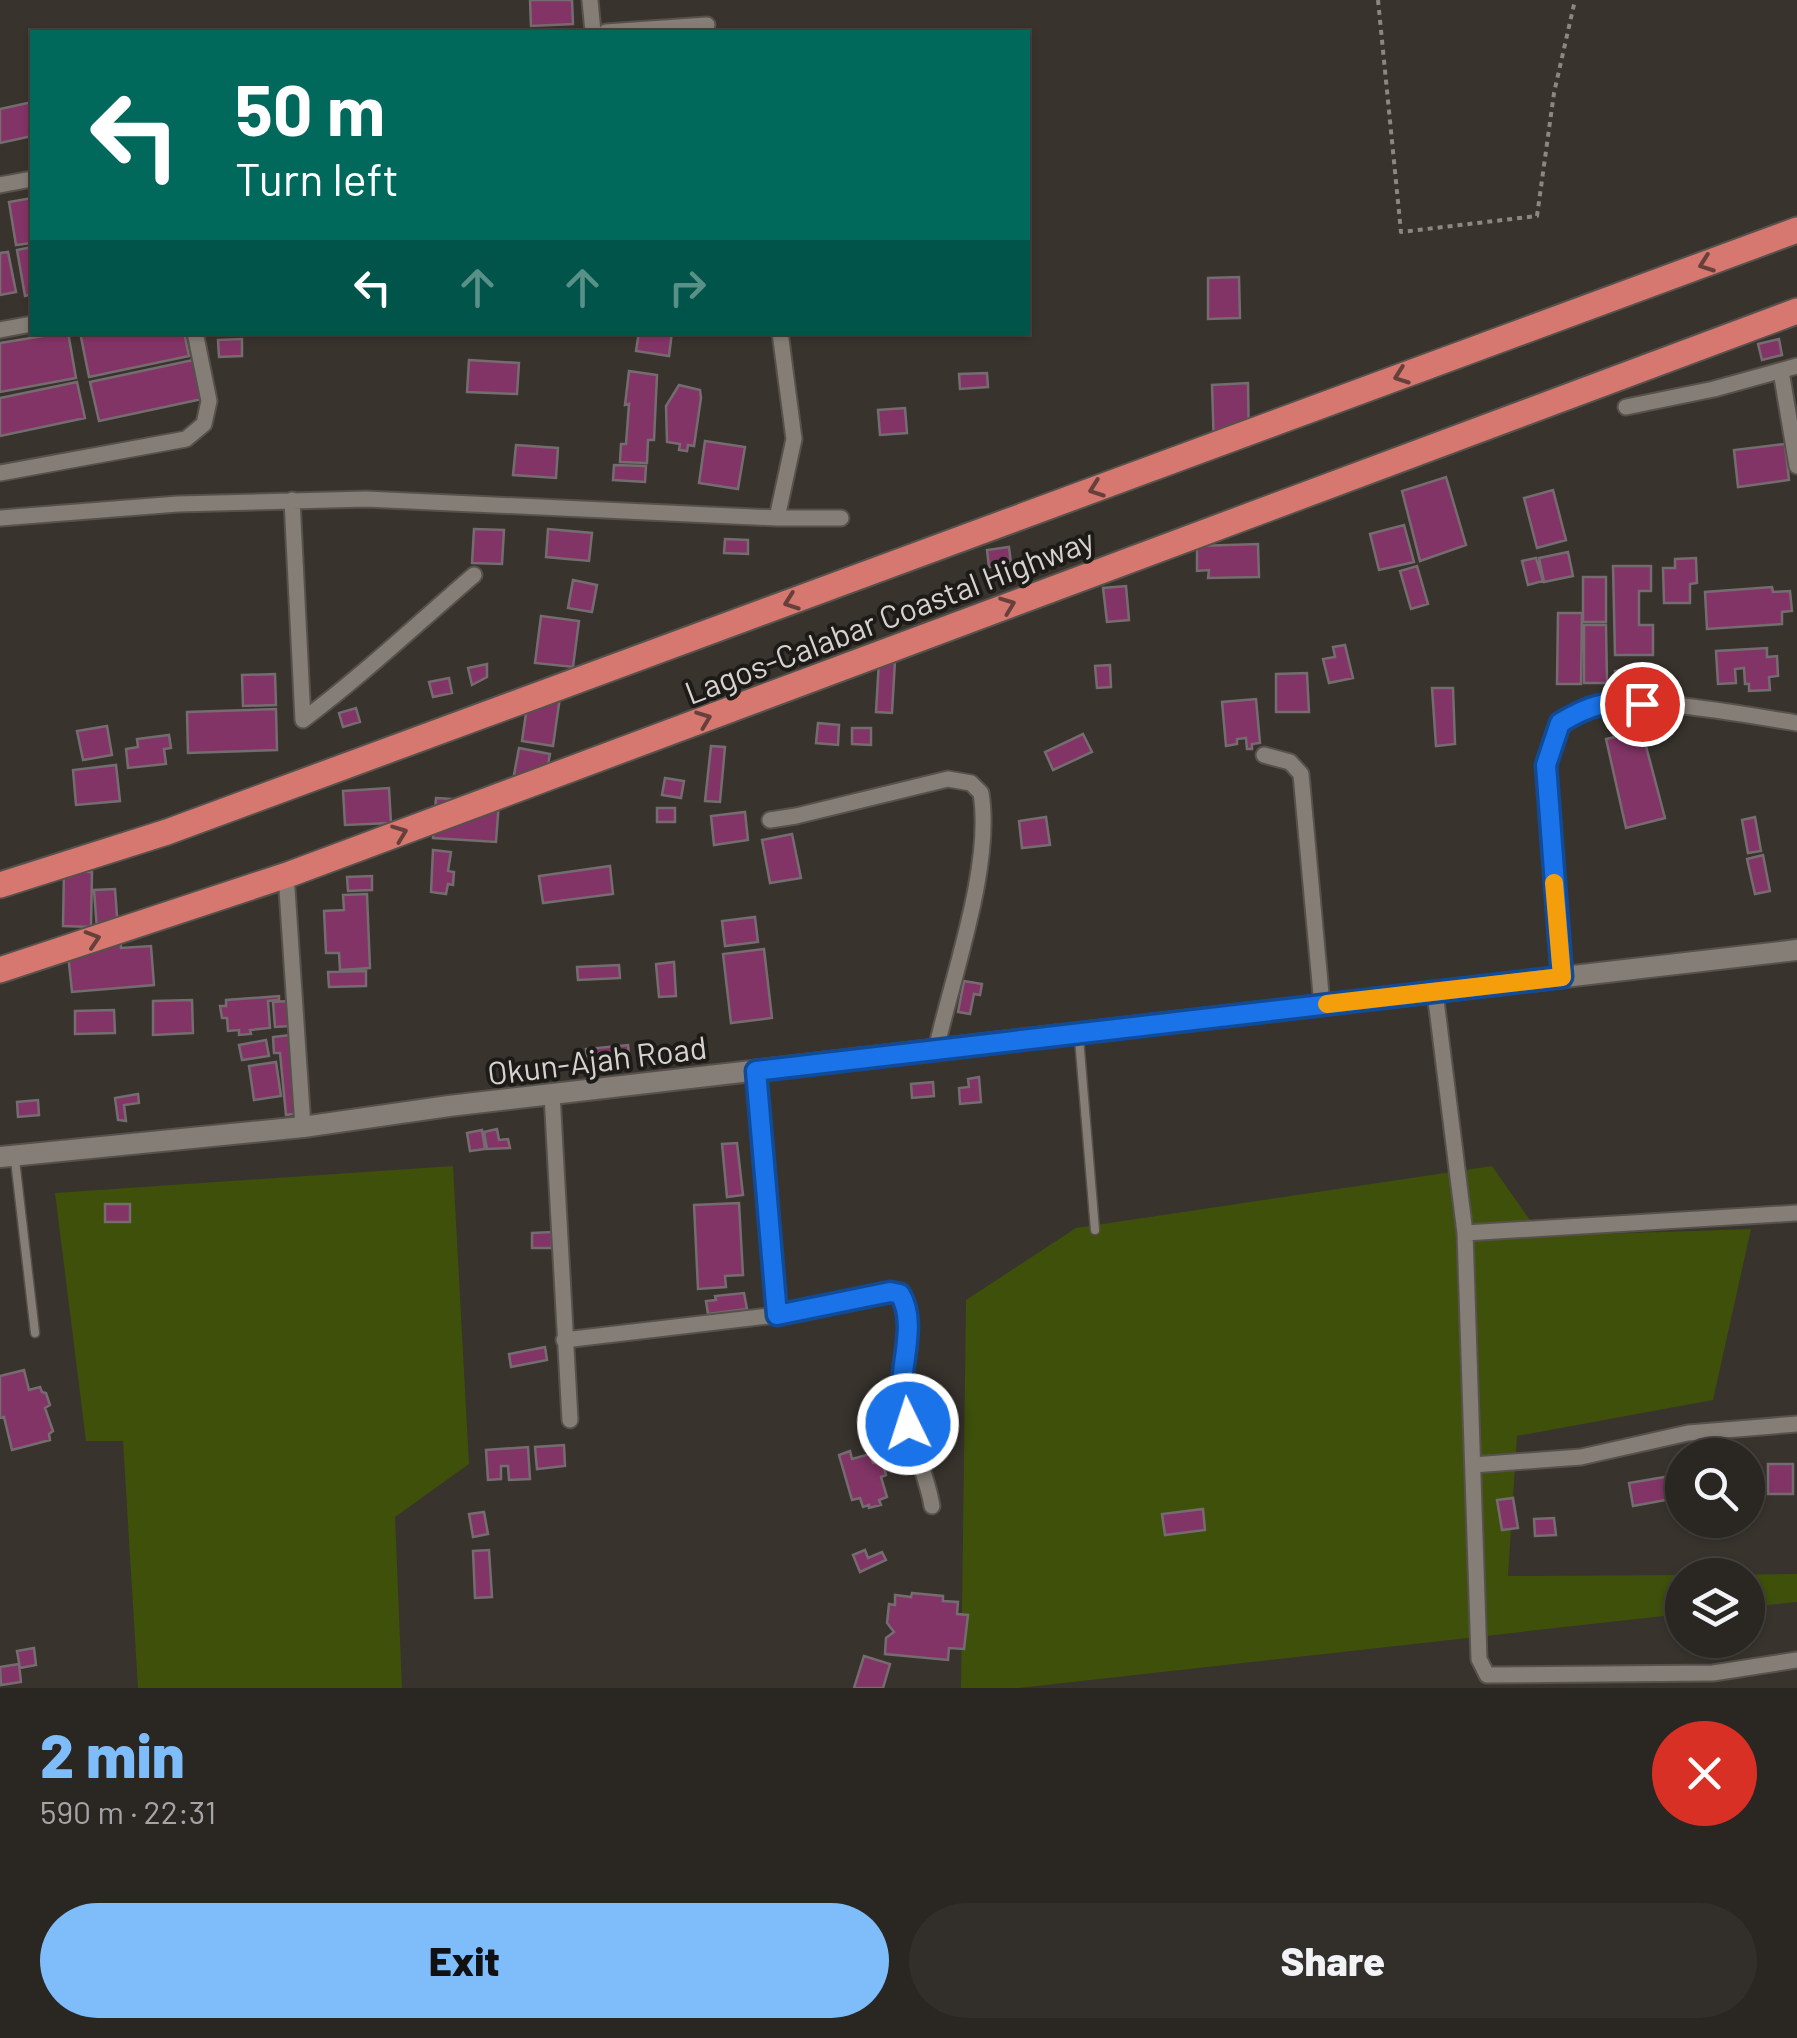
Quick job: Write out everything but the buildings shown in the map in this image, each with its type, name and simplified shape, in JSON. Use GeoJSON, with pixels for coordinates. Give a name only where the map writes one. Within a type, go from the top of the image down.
{"type":"FeatureCollection","features":[{"type":"Feature","properties":{"kind":"highway","name":"Lagos-Calabar Coastal Highway"},"geometry":{"type":"LineString","coordinates":[[0,885],[167,832],[1797,230]]}},
{"type":"Feature","properties":{"kind":"highway","name":"Lagos-Calabar Coastal Highway"},"geometry":{"type":"LineString","coordinates":[[0,970],[290,874],[1797,311]]}},
{"type":"Feature","properties":{"kind":"street"},"geometry":{"type":"LineString","coordinates":[[590,0],[593,30]]}},
{"type":"Feature","properties":{"kind":"street"},"geometry":{"type":"LineString","coordinates":[[635,30],[707,25]]}},
{"type":"Feature","properties":{"kind":"street"},"geometry":{"type":"LineString","coordinates":[[0,185],[30,179]]}},
{"type":"Feature","properties":{"kind":"street"},"geometry":{"type":"LineString","coordinates":[[0,330],[30,324]]}},
{"type":"Feature","properties":{"kind":"street"},"geometry":{"type":"LineString","coordinates":[[0,473],[186,440],[204,424],[208,401],[196,335]]}},
{"type":"Feature","properties":{"kind":"street"},"geometry":{"type":"LineString","coordinates":[[777,518],[794,439],[780,335]]}},
{"type":"Feature","properties":{"kind":"street"},"geometry":{"type":"LineString","coordinates":[[1626,407],[1789,368],[1797,466]]}},
{"type":"Feature","properties":{"kind":"street"},"geometry":{"type":"LineString","coordinates":[[292,500],[302,720],[354,681],[474,575]]}},
{"type":"Feature","properties":{"kind":"street"},"geometry":{"type":"LineString","coordinates":[[0,518],[178,504],[292,500],[841,518]]}},
{"type":"Feature","properties":{"kind":"street"},"geometry":{"type":"LineString","coordinates":[[1562,977],[1546,765],[1560,723],[1588,706],[1614,702],[1714,710],[1797,723]]}},
{"type":"Feature","properties":{"kind":"street"},"geometry":{"type":"LineString","coordinates":[[1264,755],[1290,762],[1301,774],[1322,1005]]}},
{"type":"Feature","properties":{"kind":"street"},"geometry":{"type":"LineString","coordinates":[[770,820],[948,778],[971,783],[981,793],[982,831],[976,882],[936,1050]]}},
{"type":"Feature","properties":{"kind":"street"},"geometry":{"type":"LineString","coordinates":[[287,890],[303,1127]]}},
{"type":"Feature","properties":{"kind":"street","name":"Okun-Ajah Road"},"geometry":{"type":"LineString","coordinates":[[7,1156],[303,1127],[552,1094],[1797,950]]}},
{"type":"Feature","properties":{"kind":"street"},"geometry":{"type":"LineString","coordinates":[[1435,992],[1465,1233],[1479,1659],[1487,1675],[1713,1673],[1797,1660]]}},
{"type":"Feature","properties":{"kind":"street"},"geometry":{"type":"LineString","coordinates":[[756,1071],[777,1315]]}},
{"type":"Feature","properties":{"kind":"street"},"geometry":{"type":"LineString","coordinates":[[552,1094],[570,1420]]}},
{"type":"Feature","properties":{"kind":"street"},"geometry":{"type":"LineString","coordinates":[[1465,1233],[1797,1214]]}},
{"type":"Feature","properties":{"kind":"street"},"geometry":{"type":"LineString","coordinates":[[564,1340],[777,1315],[890,1292],[900,1294],[905,1302],[907,1336],[902,1391],[932,1506]]}},
{"type":"Feature","properties":{"kind":"street"},"geometry":{"type":"LineString","coordinates":[[1474,1465],[1581,1457],[1688,1433],[1797,1424]]}},
{"type":"Feature","properties":{"kind":"lane"},"geometry":{"type":"LineString","coordinates":[[1078,1033],[1095,1230]]}},
{"type":"Feature","properties":{"kind":"lane"},"geometry":{"type":"LineString","coordinates":[[7,1156],[35,1333]]}},
{"type":"Feature","properties":{"kind":"path"},"geometry":{"type":"LineString","coordinates":[[1378,0],[1401,232],[1536,216],[1554,92],[1575,0]]}},
{"type":"Feature","properties":{"kind":"green space"},"geometry":{"type":"Polygon","coordinates":[[[453,1166],[469,1464],[395,1517],[402,1688],[138,1688],[123,1441],[86,1441],[55,1193],[453,1166]]]}},
{"type":"Feature","properties":{"kind":"green space"},"geometry":{"type":"Polygon","coordinates":[[[1492,1166],[1541,1236],[1751,1229],[1713,1400],[1517,1436],[1508,1576],[1665,1575],[1665,1616],[1018,1688],[961,1688],[966,1300],[1076,1228],[1492,1166]]]}},
{"type":"Feature","properties":{"kind":"green space"},"geometry":{"type":"Polygon","coordinates":[[[1765,1574],[1797,1574],[1797,1602],[1765,1605],[1765,1574]]]}},
{"type":"Feature","properties":{"kind":"slow traffic"},"geometry":{"type":"LineString","coordinates":[[1327,1004],[1562,977],[1554,883]]}},
{"type":"Feature","properties":{"kind":"route"},"geometry":{"type":"LineString","coordinates":[[908,1424],[902,1391],[907,1336],[905,1302],[900,1294],[890,1292],[777,1315],[756,1071],[1562,977],[1546,765],[1560,723],[1588,706],[1614,702],[1642,704]]}}]}
